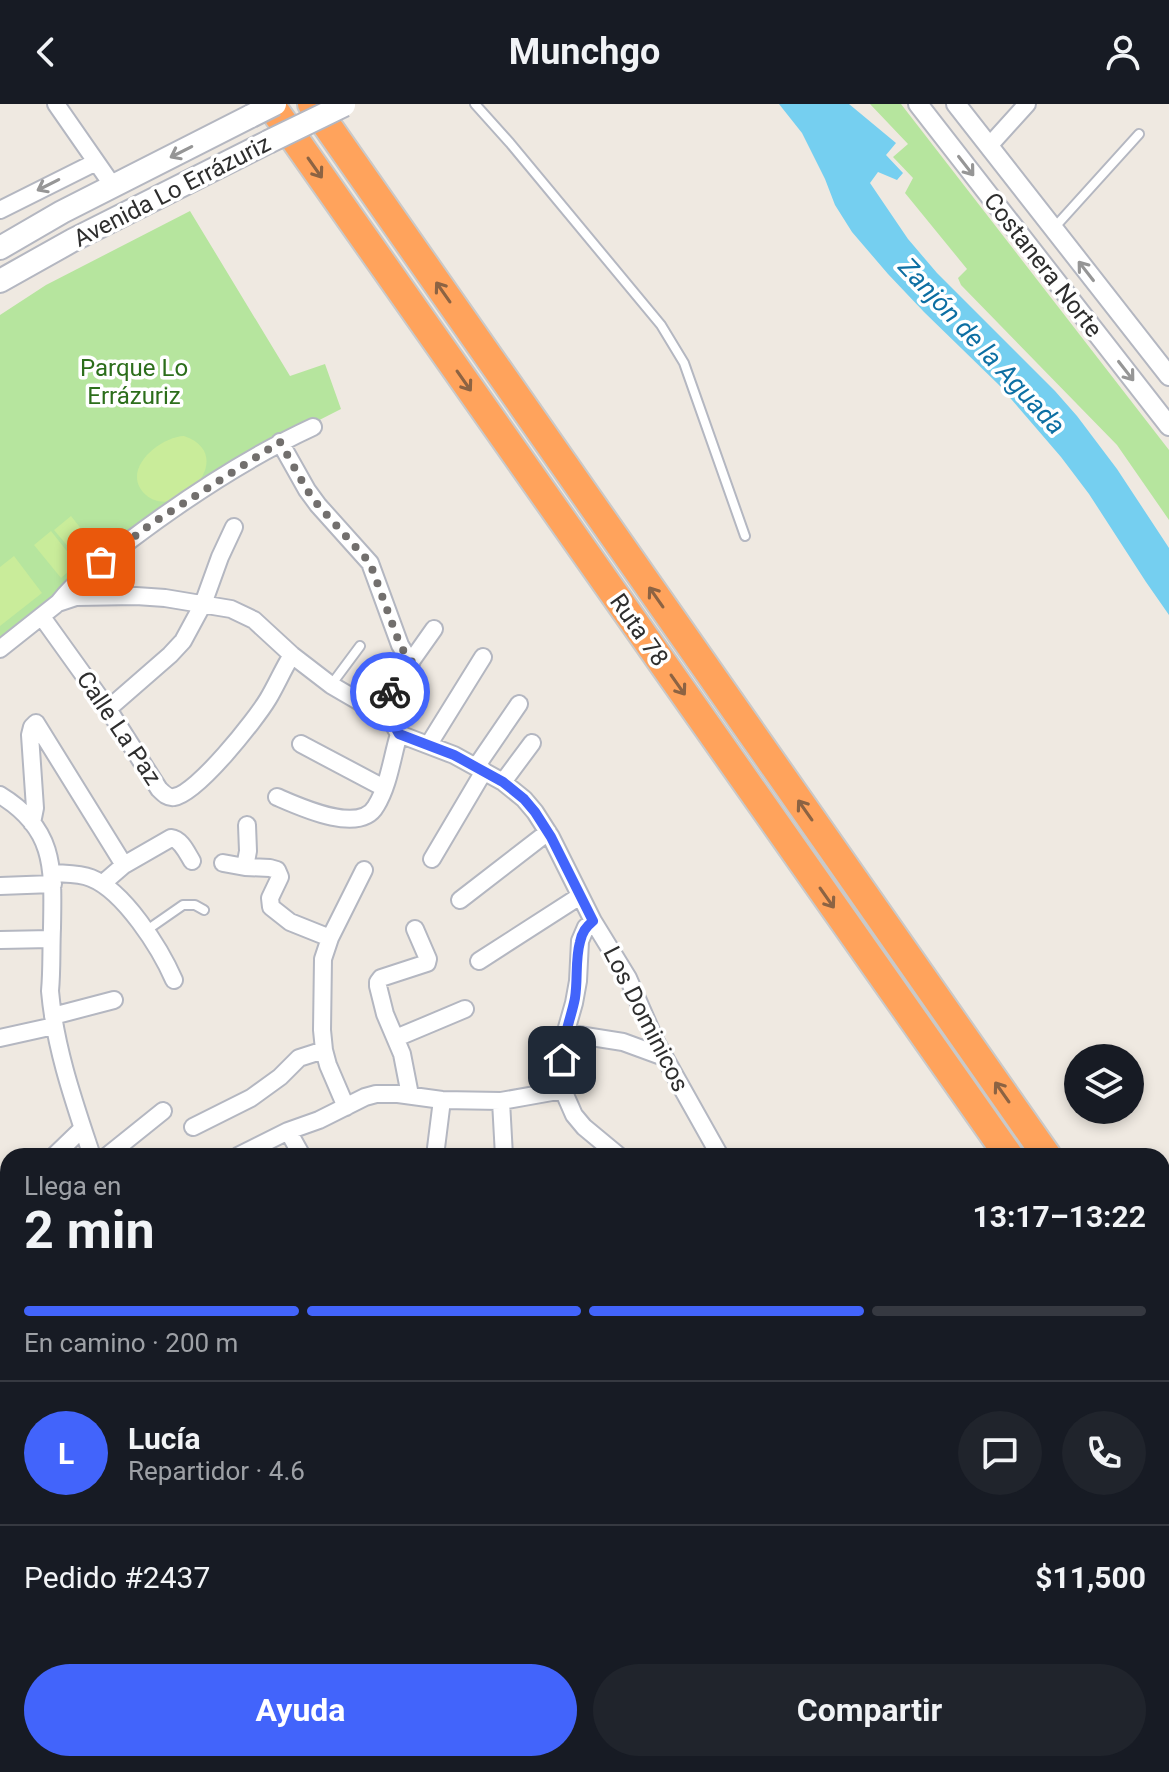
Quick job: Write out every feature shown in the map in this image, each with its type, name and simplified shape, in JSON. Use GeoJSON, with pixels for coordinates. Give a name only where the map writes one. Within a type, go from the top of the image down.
{"type":"FeatureCollection","features":[{"type":"Feature","properties":{"kind":"highway","name":"Ruta 78"},"geometry":{"type":"LineString","coordinates":[[312,104],[1041,1148]]}},
{"type":"Feature","properties":{"kind":"highway","name":"Ruta 78"},"geometry":{"type":"LineString","coordinates":[[265,108],[1003,1148]]}},
{"type":"Feature","properties":{"kind":"main road","name":"Avenida Lo Errázuriz"},"geometry":{"type":"LineString","coordinates":[[0,281],[73,240],[345,104]]}},
{"type":"Feature","properties":{"kind":"main road","name":"Avenida Lo Errázuriz"},"geometry":{"type":"LineString","coordinates":[[0,248],[39,224],[265,108]]}},
{"type":"Feature","properties":{"kind":"street"},"geometry":{"type":"LineString","coordinates":[[56,104],[113,186]]}},
{"type":"Feature","properties":{"kind":"street","name":"Costanera Norte"},"geometry":{"type":"LineString","coordinates":[[918,104],[1169,426]]}},
{"type":"Feature","properties":{"kind":"street","name":"Costanera Norte"},"geometry":{"type":"LineString","coordinates":[[956,104],[1169,374]]}},
{"type":"Feature","properties":{"kind":"street"},"geometry":{"type":"LineString","coordinates":[[989,146],[1027,104]]}},
{"type":"Feature","properties":{"kind":"street"},"geometry":{"type":"LineString","coordinates":[[0,210],[96,162]]}},
{"type":"Feature","properties":{"kind":"street"},"geometry":{"type":"LineString","coordinates":[[0,649],[58,603],[76,581],[151,524],[280,442],[313,427]]}},
{"type":"Feature","properties":{"kind":"street"},"geometry":{"type":"LineString","coordinates":[[280,442],[318,505],[370,563],[400,645],[412,661]]}},
{"type":"Feature","properties":{"kind":"street"},"geometry":{"type":"LineString","coordinates":[[108,709],[183,641],[203,604],[234,527]]}},
{"type":"Feature","properties":{"kind":"street","name":"Los Dominicos"},"geometry":{"type":"LineString","coordinates":[[58,603],[76,597],[136,596],[165,598],[240,612],[254,620],[331,685],[391,720],[399,734],[454,755],[503,782],[530,806],[548,832],[593,921],[628,978],[664,1057],[715,1148]]}},
{"type":"Feature","properties":{"kind":"street","name":"Calle La Paz"},"geometry":{"type":"LineString","coordinates":[[42,617],[108,709],[159,789],[172,798],[181,795],[202,778],[227,753],[268,700],[292,655]]}},
{"type":"Feature","properties":{"kind":"street"},"geometry":{"type":"LineString","coordinates":[[376,711],[434,629]]}},
{"type":"Feature","properties":{"kind":"street"},"geometry":{"type":"LineString","coordinates":[[429,744],[483,657]]}},
{"type":"Feature","properties":{"kind":"street"},"geometry":{"type":"LineString","coordinates":[[432,859],[519,704]]}},
{"type":"Feature","properties":{"kind":"street"},"geometry":{"type":"LineString","coordinates":[[32,823],[35,808],[30,735],[36,723],[124,865]]}},
{"type":"Feature","properties":{"kind":"street"},"geometry":{"type":"LineString","coordinates":[[277,797],[335,818],[370,814],[384,788],[399,734]]}},
{"type":"Feature","properties":{"kind":"street"},"geometry":{"type":"LineString","coordinates":[[503,782],[532,743]]}},
{"type":"Feature","properties":{"kind":"street"},"geometry":{"type":"LineString","coordinates":[[301,744],[384,788]]}},
{"type":"Feature","properties":{"kind":"street"},"geometry":{"type":"LineString","coordinates":[[0,795],[20,809],[32,823],[43,842],[53,878],[50,991],[54,1021],[61,1059],[89,1148]]}},
{"type":"Feature","properties":{"kind":"street"},"geometry":{"type":"LineString","coordinates":[[245,867],[247,825]]}},
{"type":"Feature","properties":{"kind":"street"},"geometry":{"type":"LineString","coordinates":[[460,900],[548,832]]}},
{"type":"Feature","properties":{"kind":"street"},"geometry":{"type":"LineString","coordinates":[[102,884],[124,865],[171,838],[179,841],[192,861]]}},
{"type":"Feature","properties":{"kind":"street"},"geometry":{"type":"LineString","coordinates":[[223,863],[277,870],[280,877],[270,898],[271,907],[290,922],[330,938]]}},
{"type":"Feature","properties":{"kind":"street"},"geometry":{"type":"LineString","coordinates":[[346,1107],[324,1050],[323,959],[330,938],[364,870]]}},
{"type":"Feature","properties":{"kind":"street"},"geometry":{"type":"LineString","coordinates":[[0,886],[85,876],[102,884],[147,930],[174,980]]}},
{"type":"Feature","properties":{"kind":"street"},"geometry":{"type":"LineString","coordinates":[[479,961],[580,896]]}},
{"type":"Feature","properties":{"kind":"street"},"geometry":{"type":"LineString","coordinates":[[593,921],[586,927],[580,941],[576,992],[562,1045],[563,1090],[574,1115],[609,1148]]}},
{"type":"Feature","properties":{"kind":"street"},"geometry":{"type":"LineString","coordinates":[[410,1095],[378,982],[385,976],[427,963],[415,929]]}},
{"type":"Feature","properties":{"kind":"street"},"geometry":{"type":"LineString","coordinates":[[0,940],[51,939]]}},
{"type":"Feature","properties":{"kind":"street"},"geometry":{"type":"LineString","coordinates":[[0,1038],[114,1000]]}},
{"type":"Feature","properties":{"kind":"street"},"geometry":{"type":"LineString","coordinates":[[396,1038],[465,1009]]}},
{"type":"Feature","properties":{"kind":"street"},"geometry":{"type":"LineString","coordinates":[[566,1033],[623,1042],[664,1057]]}},
{"type":"Feature","properties":{"kind":"street"},"geometry":{"type":"LineString","coordinates":[[193,1127],[251,1098],[280,1077],[299,1058],[324,1050]]}},
{"type":"Feature","properties":{"kind":"street"},"geometry":{"type":"LineString","coordinates":[[254,1148],[376,1094],[410,1095],[429,1100],[501,1101],[563,1090]]}},
{"type":"Feature","properties":{"kind":"street"},"geometry":{"type":"LineString","coordinates":[[436,1148],[442,1100]]}},
{"type":"Feature","properties":{"kind":"street"},"geometry":{"type":"LineString","coordinates":[[501,1101],[503,1148]]}},
{"type":"Feature","properties":{"kind":"street"},"geometry":{"type":"LineString","coordinates":[[117,1148],[163,1111]]}},
{"type":"Feature","properties":{"kind":"street"},"geometry":{"type":"LineString","coordinates":[[62,1148],[82,1129]]}},
{"type":"Feature","properties":{"kind":"street"},"geometry":{"type":"LineString","coordinates":[[288,1131],[298,1148]]}},
{"type":"Feature","properties":{"kind":"lane"},"geometry":{"type":"LineString","coordinates":[[489,104],[477,107],[674,344],[684,363],[745,536]]}},
{"type":"Feature","properties":{"kind":"lane"},"geometry":{"type":"LineString","coordinates":[[1053,229],[1139,134]]}},
{"type":"Feature","properties":{"kind":"lane"},"geometry":{"type":"LineString","coordinates":[[331,685],[360,646]]}},
{"type":"Feature","properties":{"kind":"lane"},"geometry":{"type":"LineString","coordinates":[[147,930],[183,905],[195,905],[204,910]]}},
{"type":"Feature","properties":{"kind":"green space"},"geometry":{"type":"Polygon","coordinates":[[[870,104],[901,104],[1169,450],[1169,520],[1117,445],[961,285],[958,278],[967,269],[905,193],[913,178],[893,157],[908,144],[870,104]]]}},
{"type":"Feature","properties":{"kind":"green space","name":"Parque Lo Errázuriz"},"geometry":{"type":"Polygon","coordinates":[[[190,211],[290,376],[325,364],[341,409],[241,460],[0,642],[0,315],[46,285],[190,211]]]}},
{"type":"Feature","properties":{"kind":"green space"},"geometry":{"type":"Polygon","coordinates":[[[184,436],[200,445],[206,457],[205,470],[198,483],[187,494],[173,500],[159,501],[146,495],[139,486],[137,476],[140,466],[164,442],[184,436]]]}},
{"type":"Feature","properties":{"kind":"green space"},"geometry":{"type":"Polygon","coordinates":[[[71,516],[97,549],[81,562],[54,530],[71,516]]]}},
{"type":"Feature","properties":{"kind":"green space"},"geometry":{"type":"Polygon","coordinates":[[[51,531],[77,564],[61,578],[34,545],[51,531]]]}},
{"type":"Feature","properties":{"kind":"green space"},"geometry":{"type":"Polygon","coordinates":[[[14,556],[42,593],[0,626],[0,567],[14,556]]]}},
{"type":"Feature","properties":{"kind":"water","name":"Zanjón de la Aguada"},"geometry":{"type":"Polygon","coordinates":[[[779,104],[849,104],[896,143],[886,155],[903,173],[897,180],[878,172],[870,183],[908,239],[937,273],[1055,391],[1117,469],[1169,548],[1169,615],[1061,457],[999,385],[924,312],[852,232],[835,205],[802,133],[779,104]]]}},
{"type":"Feature","properties":{"kind":"way so far"},"geometry":{"type":"LineString","coordinates":[[101,562],[151,524],[280,442],[318,505],[370,563],[400,645],[412,661],[390,692]]}},
{"type":"Feature","properties":{"kind":"route"},"geometry":{"type":"LineString","coordinates":[[390,692],[376,711],[391,720],[399,734],[454,755],[503,782],[524,799],[555,845],[593,921],[582,933],[580,941],[578,981],[562,1045],[562,1060]]}}]}
